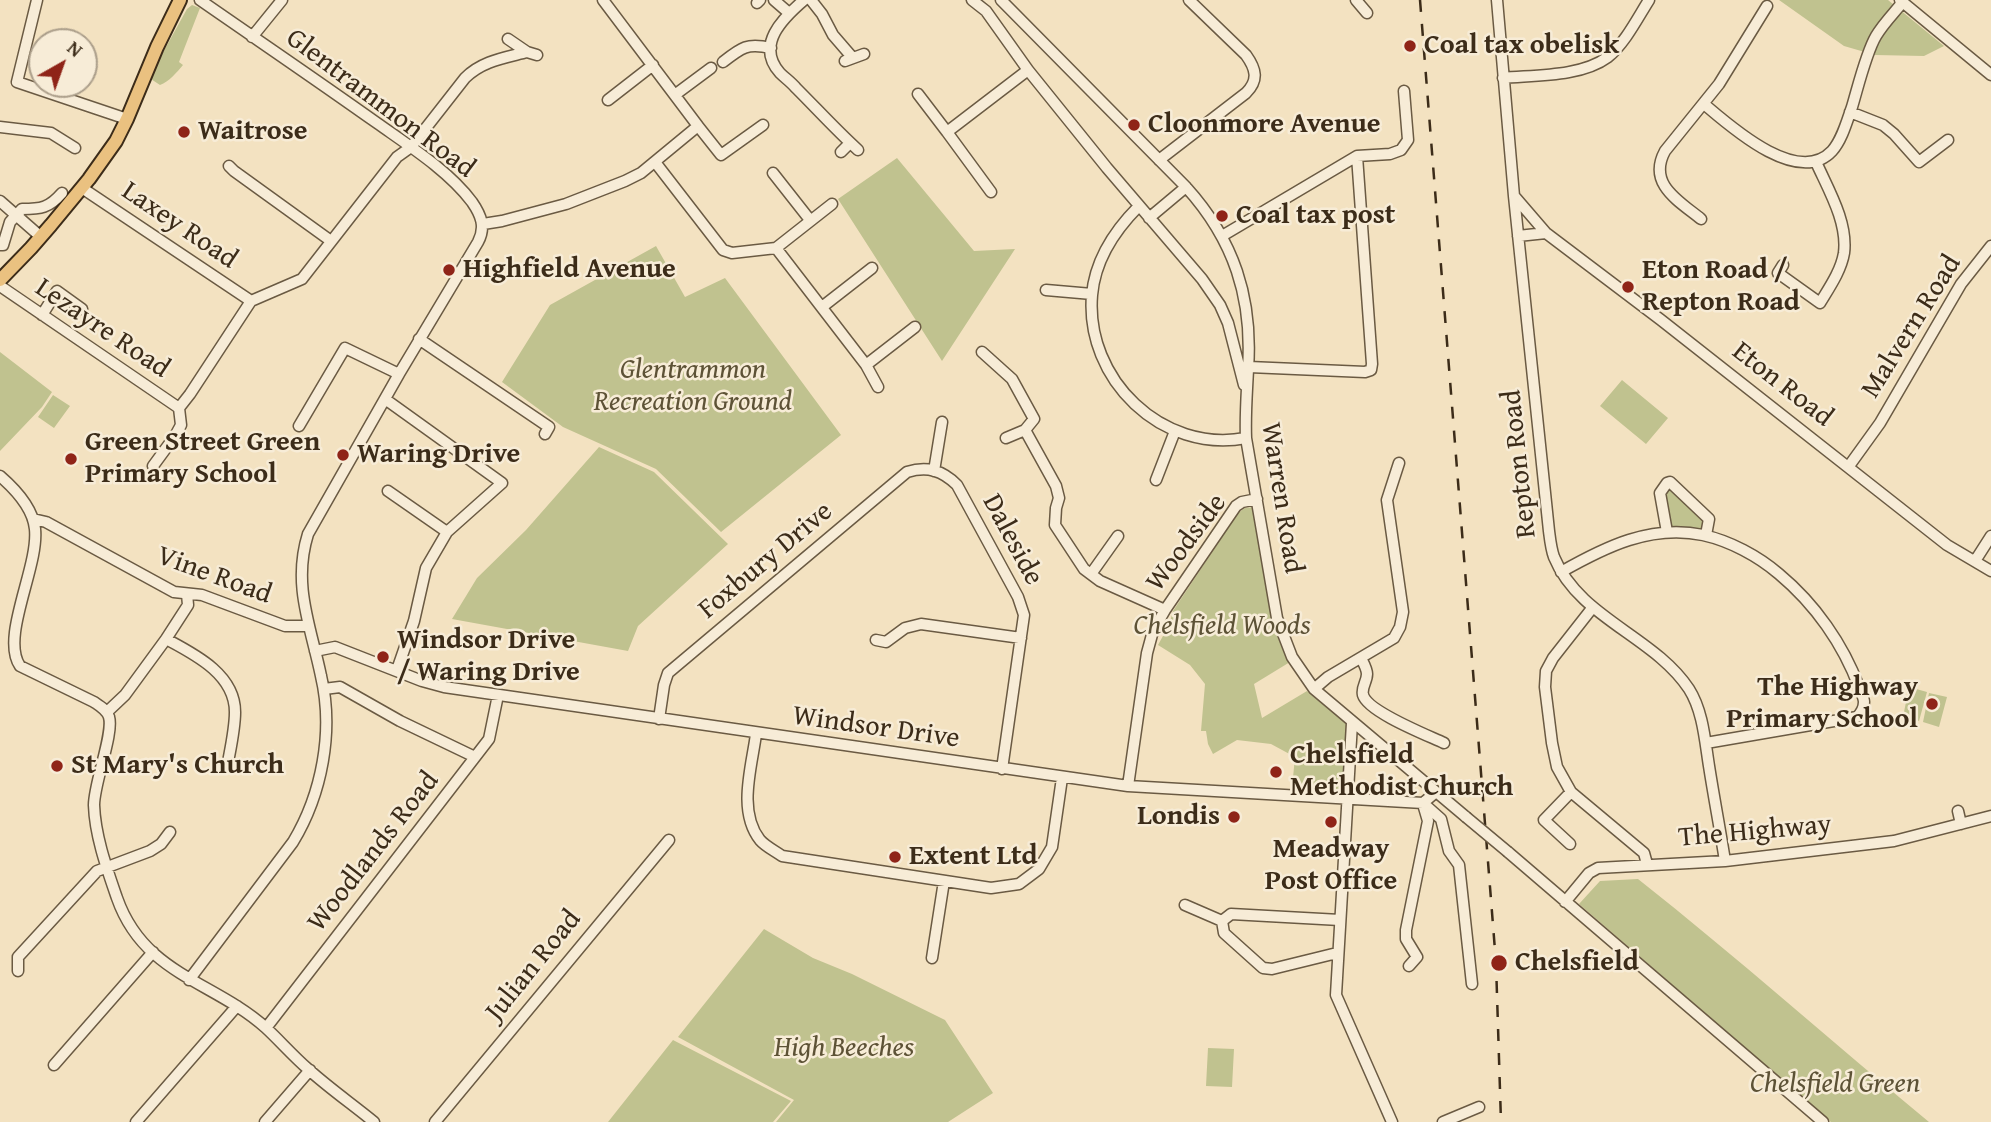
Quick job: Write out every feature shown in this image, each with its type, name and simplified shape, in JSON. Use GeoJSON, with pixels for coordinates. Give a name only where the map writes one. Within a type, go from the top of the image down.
{"type":"FeatureCollection","features":[{"type":"Feature","properties":{"kind":"main road"},"geometry":{"type":"LineString","coordinates":[[0,280],[82,188],[116,141],[180,0]]}},
{"type":"Feature","properties":{"kind":"street"},"geometry":{"type":"LineString","coordinates":[[37,0],[17,82],[127,119]]}},
{"type":"Feature","properties":{"kind":"street","name":"Glentrammon Road"},"geometry":{"type":"LineString","coordinates":[[200,0],[411,147],[462,191],[475,207],[483,224]]}},
{"type":"Feature","properties":{"kind":"street"},"geometry":{"type":"LineString","coordinates":[[252,37],[282,0]]}},
{"type":"Feature","properties":{"kind":"street"},"geometry":{"type":"LineString","coordinates":[[603,0],[721,155],[763,125]]}},
{"type":"Feature","properties":{"kind":"street"},"geometry":{"type":"LineString","coordinates":[[774,0],[789,13]]}},
{"type":"Feature","properties":{"kind":"street"},"geometry":{"type":"LineString","coordinates":[[804,0],[789,13],[772,36],[772,59],[779,72],[854,146],[841,152]]}},
{"type":"Feature","properties":{"kind":"street"},"geometry":{"type":"LineString","coordinates":[[811,0],[849,59],[864,54]]}},
{"type":"Feature","properties":{"kind":"street","name":"Warren Road"},"geometry":{"type":"LineString","coordinates":[[972,0],[986,11],[1028,70],[1202,279],[1220,305],[1228,323],[1246,392]]}},
{"type":"Feature","properties":{"kind":"street","name":"Warren Road"},"geometry":{"type":"LineString","coordinates":[[1001,0],[1205,208],[1238,270],[1247,306],[1246,438],[1277,618],[1292,657],[1314,689],[1823,1122]]}},
{"type":"Feature","properties":{"kind":"street"},"geometry":{"type":"LineString","coordinates":[[1159,160],[1246,93],[1253,85],[1256,75],[1246,55],[1189,0]]}},
{"type":"Feature","properties":{"kind":"street"},"geometry":{"type":"LineString","coordinates":[[1356,0],[1367,13]]}},
{"type":"Feature","properties":{"kind":"street","name":"Repton Road"},"geometry":{"type":"LineString","coordinates":[[1497,0],[1518,236],[1553,555],[1573,589],[1666,663],[1691,692],[1706,743],[1725,861]]}},
{"type":"Feature","properties":{"kind":"street"},"geometry":{"type":"LineString","coordinates":[[1503,78],[1575,71],[1592,66],[1608,56],[1624,38],[1649,0]]}},
{"type":"Feature","properties":{"kind":"street"},"geometry":{"type":"LineString","coordinates":[[1704,104],[1737,132],[1759,146],[1783,158],[1816,162],[1834,149],[1850,112],[1874,39],[1901,1],[1991,75]]}},
{"type":"Feature","properties":{"kind":"street"},"geometry":{"type":"LineString","coordinates":[[1701,219],[1662,183],[1658,171],[1660,161],[1719,84],[1767,6]]}},
{"type":"Feature","properties":{"kind":"street"},"geometry":{"type":"LineString","coordinates":[[153,465],[181,425],[179,408],[251,301],[302,279],[397,157],[411,147],[472,70],[482,64],[532,54],[508,39]]}},
{"type":"Feature","properties":{"kind":"street"},"geometry":{"type":"LineString","coordinates":[[723,62],[746,46],[771,47]]}},
{"type":"Feature","properties":{"kind":"street"},"geometry":{"type":"LineString","coordinates":[[608,100],[653,65]]}},
{"type":"Feature","properties":{"kind":"street"},"geometry":{"type":"LineString","coordinates":[[676,94],[710,68]]}},
{"type":"Feature","properties":{"kind":"street"},"geometry":{"type":"LineString","coordinates":[[947,132],[1028,70]]}},
{"type":"Feature","properties":{"kind":"street"},"geometry":{"type":"LineString","coordinates":[[1222,236],[1357,156],[1390,154],[1401,150],[1408,140],[1404,91]]}},
{"type":"Feature","properties":{"kind":"street"},"geometry":{"type":"LineString","coordinates":[[918,94],[991,192]]}},
{"type":"Feature","properties":{"kind":"street"},"geometry":{"type":"LineString","coordinates":[[1850,112],[1883,125],[1919,162],[1948,141]]}},
{"type":"Feature","properties":{"kind":"street"},"geometry":{"type":"LineString","coordinates":[[189,980],[288,851],[311,804],[322,761],[326,727],[324,689],[308,626],[302,581],[307,534],[478,242],[483,224],[566,204],[625,181],[641,173],[698,126]]}},
{"type":"Feature","properties":{"kind":"street"},"geometry":{"type":"LineString","coordinates":[[0,127],[51,133],[75,148]]}},
{"type":"Feature","properties":{"kind":"street"},"geometry":{"type":"LineString","coordinates":[[1248,368],[1371,370],[1357,156]]}},
{"type":"Feature","properties":{"kind":"street"},"geometry":{"type":"LineString","coordinates":[[655,162],[723,250],[732,253],[776,248],[832,204]]}},
{"type":"Feature","properties":{"kind":"street"},"geometry":{"type":"LineString","coordinates":[[1783,265],[1778,273],[1820,303],[1844,254],[1840,220],[1816,162]]}},
{"type":"Feature","properties":{"kind":"street"},"geometry":{"type":"LineString","coordinates":[[231,171],[331,241]]}},
{"type":"Feature","properties":{"kind":"street"},"geometry":{"type":"LineString","coordinates":[[773,173],[810,220]]}},
{"type":"Feature","properties":{"kind":"street"},"geometry":{"type":"LineString","coordinates":[[1149,218],[1186,187]]}},
{"type":"Feature","properties":{"kind":"street","name":"Laxey Road"},"geometry":{"type":"LineString","coordinates":[[82,188],[251,301]]}},
{"type":"Feature","properties":{"kind":"street"},"geometry":{"type":"LineString","coordinates":[[0,245],[3,245],[10,222],[22,209],[39,209],[52,204],[62,193]]}},
{"type":"Feature","properties":{"kind":"street","name":"Eton Road"},"geometry":{"type":"LineString","coordinates":[[1514,196],[1545,233],[1849,466],[1947,545],[1991,571]]}},
{"type":"Feature","properties":{"kind":"street"},"geometry":{"type":"LineString","coordinates":[[0,201],[41,237]]}},
{"type":"Feature","properties":{"kind":"street"},"geometry":{"type":"LineString","coordinates":[[1139,206],[1122,223],[1110,242],[1099,266],[1092,294],[1094,330],[1103,360],[1118,386],[1135,405],[1154,420],[1175,431],[1202,439],[1231,441],[1246,438]]}},
{"type":"Feature","properties":{"kind":"street"},"geometry":{"type":"LineString","coordinates":[[1518,236],[1545,233]]}},
{"type":"Feature","properties":{"kind":"street","name":"Malvern Road"},"geometry":{"type":"LineString","coordinates":[[1849,466],[1880,423],[1961,284],[1991,246]]}},
{"type":"Feature","properties":{"kind":"street"},"geometry":{"type":"LineString","coordinates":[[776,248],[866,365],[878,387]]}},
{"type":"Feature","properties":{"kind":"street"},"geometry":{"type":"LineString","coordinates":[[822,307],[872,268]]}},
{"type":"Feature","properties":{"kind":"street","name":"Lezayre Road"},"geometry":{"type":"LineString","coordinates":[[0,286],[179,408]]}},
{"type":"Feature","properties":{"kind":"street"},"geometry":{"type":"LineString","coordinates":[[1046,290],[1092,294]]}},
{"type":"Feature","properties":{"kind":"street"},"geometry":{"type":"LineString","coordinates":[[42,315],[57,291],[82,309]]}},
{"type":"Feature","properties":{"kind":"street"},"geometry":{"type":"LineString","coordinates":[[866,365],[915,327]]}},
{"type":"Feature","properties":{"kind":"street"},"geometry":{"type":"LineString","coordinates":[[419,339],[550,427],[545,434]]}},
{"type":"Feature","properties":{"kind":"street"},"geometry":{"type":"LineString","coordinates":[[299,426],[345,348],[399,374]]}},
{"type":"Feature","properties":{"kind":"street"},"geometry":{"type":"LineString","coordinates":[[984,357],[1012,379],[1034,419],[1025,430],[1006,438]]}},
{"type":"Feature","properties":{"kind":"street"},"geometry":{"type":"LineString","coordinates":[[385,399],[502,483],[447,533],[426,568],[414,621],[397,670]]}},
{"type":"Feature","properties":{"kind":"street"},"geometry":{"type":"LineString","coordinates":[[934,471],[942,422]]}},
{"type":"Feature","properties":{"kind":"street"},"geometry":{"type":"LineString","coordinates":[[1025,430],[1056,486],[1059,498],[1055,524],[1083,569],[1100,581],[1164,610]]}},
{"type":"Feature","properties":{"kind":"street"},"geometry":{"type":"LineString","coordinates":[[1156,480],[1175,431]]}},
{"type":"Feature","properties":{"kind":"street"},"geometry":{"type":"LineString","coordinates":[[1314,689],[1328,677],[1394,638],[1402,620],[1387,500],[1399,463]]}},
{"type":"Feature","properties":{"kind":"street","name":"Foxbury Drive"},"geometry":{"type":"LineString","coordinates":[[659,719],[668,673],[907,472],[920,468],[934,471]]}},
{"type":"Feature","properties":{"kind":"street","name":"Daleside"},"geometry":{"type":"LineString","coordinates":[[934,471],[946,474],[957,485],[1018,597],[1024,615],[1002,769]]}},
{"type":"Feature","properties":{"kind":"street"},"geometry":{"type":"LineString","coordinates":[[0,476],[23,501],[33,519],[35,531],[8,625],[8,651],[20,666],[94,702],[107,712],[110,725],[94,804],[107,866],[121,910],[129,925],[153,952],[189,980],[237,1006],[266,1028],[310,1070],[374,1122]]}},
{"type":"Feature","properties":{"kind":"street"},"geometry":{"type":"LineString","coordinates":[[1667,532],[1660,493],[1667,482],[1670,482],[1709,519],[1706,536]]}},
{"type":"Feature","properties":{"kind":"street"},"geometry":{"type":"LineString","coordinates":[[388,491],[447,533]]}},
{"type":"Feature","properties":{"kind":"street","name":"Woodside"},"geometry":{"type":"LineString","coordinates":[[1128,786],[1147,653],[1153,631],[1164,610],[1236,506],[1257,499]]}},
{"type":"Feature","properties":{"kind":"street","name":"Vine Road"},"geometry":{"type":"LineString","coordinates":[[33,519],[46,522],[174,592],[202,594],[285,626],[308,626]]}},
{"type":"Feature","properties":{"kind":"street"},"geometry":{"type":"LineString","coordinates":[[1561,572],[1627,540],[1667,532],[1706,536],[1740,548],[1778,573],[1812,605],[1853,671],[1864,702],[1862,711],[1857,716],[1706,743]]}},
{"type":"Feature","properties":{"kind":"street"},"geometry":{"type":"LineString","coordinates":[[1091,574],[1118,536]]}},
{"type":"Feature","properties":{"kind":"street"},"geometry":{"type":"LineString","coordinates":[[1975,561],[1991,536]]}},
{"type":"Feature","properties":{"kind":"street"},"geometry":{"type":"LineString","coordinates":[[107,712],[125,695],[166,639],[188,605],[187,594]]}},
{"type":"Feature","properties":{"kind":"street"},"geometry":{"type":"LineString","coordinates":[[1593,607],[1546,671],[1545,687],[1557,767],[1571,792],[1644,853],[1647,864]]}},
{"type":"Feature","properties":{"kind":"street"},"geometry":{"type":"LineString","coordinates":[[876,640],[886,642],[905,628],[921,624],[1021,638]]}},
{"type":"Feature","properties":{"kind":"street"},"geometry":{"type":"LineString","coordinates":[[166,639],[214,668],[227,686],[235,710],[228,762]]}},
{"type":"Feature","properties":{"kind":"street","name":"Windsor Drive"},"geometry":{"type":"LineString","coordinates":[[315,651],[335,647],[444,687],[1062,778],[1128,786],[1423,803]]}},
{"type":"Feature","properties":{"kind":"street"},"geometry":{"type":"LineString","coordinates":[[1361,658],[1367,673],[1362,690],[1364,699],[1402,724],[1444,743]]}},
{"type":"Feature","properties":{"kind":"street"},"geometry":{"type":"LineString","coordinates":[[324,689],[340,687],[400,721],[475,757]]}},
{"type":"Feature","properties":{"kind":"street","name":"Woodlands Road"},"geometry":{"type":"LineString","coordinates":[[266,1028],[489,739],[498,695]]}},
{"type":"Feature","properties":{"kind":"street"},"geometry":{"type":"LineString","coordinates":[[1353,723],[1336,995],[1392,1122]]}},
{"type":"Feature","properties":{"kind":"street"},"geometry":{"type":"LineString","coordinates":[[756,734],[747,799],[750,821],[760,841],[782,856],[991,888],[1019,884],[1039,869],[1052,847],[1062,778]]}},
{"type":"Feature","properties":{"kind":"street"},"geometry":{"type":"LineString","coordinates":[[1423,803],[1437,792]]}},
{"type":"Feature","properties":{"kind":"street"},"geometry":{"type":"LineString","coordinates":[[1570,844],[1544,820],[1571,792]]}},
{"type":"Feature","properties":{"kind":"street"},"geometry":{"type":"LineString","coordinates":[[1409,966],[1418,957],[1406,939],[1406,930],[1428,821],[1423,803]]}},
{"type":"Feature","properties":{"kind":"street"},"geometry":{"type":"LineString","coordinates":[[1423,803],[1441,819],[1449,850],[1460,865],[1472,984]]}},
{"type":"Feature","properties":{"kind":"street"},"geometry":{"type":"LineString","coordinates":[[1958,811],[1961,824]]}},
{"type":"Feature","properties":{"kind":"street","name":"The Highway"},"geometry":{"type":"LineString","coordinates":[[1565,902],[1589,873],[1598,868],[1725,861],[1894,841],[1991,816]]}},
{"type":"Feature","properties":{"kind":"street"},"geometry":{"type":"LineString","coordinates":[[18,971],[19,957],[97,871],[150,852],[161,844],[170,832]]}},
{"type":"Feature","properties":{"kind":"street","name":"Julian Road"},"geometry":{"type":"LineString","coordinates":[[435,1122],[669,840]]}},
{"type":"Feature","properties":{"kind":"street"},"geometry":{"type":"LineString","coordinates":[[932,958],[944,881]]}},
{"type":"Feature","properties":{"kind":"street"},"geometry":{"type":"LineString","coordinates":[[1185,905],[1222,920]]}},
{"type":"Feature","properties":{"kind":"street"},"geometry":{"type":"LineString","coordinates":[[1222,920],[1231,914],[1340,920]]}},
{"type":"Feature","properties":{"kind":"street"},"geometry":{"type":"LineString","coordinates":[[1222,920],[1224,933],[1263,968],[1272,969],[1337,953]]}},
{"type":"Feature","properties":{"kind":"street"},"geometry":{"type":"LineString","coordinates":[[54,1065],[153,952]]}},
{"type":"Feature","properties":{"kind":"street"},"geometry":{"type":"LineString","coordinates":[[135,1122],[237,1006]]}},
{"type":"Feature","properties":{"kind":"street"},"geometry":{"type":"LineString","coordinates":[[265,1122],[310,1070]]}},
{"type":"Feature","properties":{"kind":"street"},"geometry":{"type":"LineString","coordinates":[[1443,1122],[1479,1107]]}},
{"type":"Feature","properties":{"kind":"green space"},"geometry":{"type":"Polygon","coordinates":[[[1779,0],[1888,0],[1944,46],[1924,56],[1875,55],[1844,46],[1779,0]]]}},
{"type":"Feature","properties":{"kind":"green space"},"geometry":{"type":"Polygon","coordinates":[[[192,5],[200,8],[179,62],[183,65],[160,85],[151,79],[156,65],[187,9],[192,5]]]}},
{"type":"Feature","properties":{"kind":"green space"},"geometry":{"type":"Polygon","coordinates":[[[897,158],[974,251],[1015,249],[942,361],[838,199],[897,158]]]}},
{"type":"Feature","properties":{"kind":"green space","name":"Glentrammon Recreation Ground"},"geometry":{"type":"Polygon","coordinates":[[[656,246],[685,297],[725,278],[841,435],[721,532],[656,469],[563,427],[502,382],[550,305],[656,246]]]}},
{"type":"Feature","properties":{"kind":"green space"},"geometry":{"type":"Polygon","coordinates":[[[0,352],[52,392],[42,407],[0,451],[0,352]]]}},
{"type":"Feature","properties":{"kind":"green space"},"geometry":{"type":"Polygon","coordinates":[[[1622,380],[1668,418],[1646,444],[1600,406],[1622,380]]]}},
{"type":"Feature","properties":{"kind":"green space"},"geometry":{"type":"Polygon","coordinates":[[[53,395],[70,406],[54,428],[38,417],[53,395]]]}},
{"type":"Feature","properties":{"kind":"green space","name":"Glentrammon Recreation Ground"},"geometry":{"type":"Polygon","coordinates":[[[599,447],[654,472],[728,544],[638,626],[628,651],[452,619],[477,578],[526,530],[599,447]]]}},
{"type":"Feature","properties":{"kind":"green space"},"geometry":{"type":"Polygon","coordinates":[[[1669,487],[1705,519],[1702,533],[1672,529],[1666,508],[1669,487]]]}},
{"type":"Feature","properties":{"kind":"green space","name":"Chelsfield Woods"},"geometry":{"type":"Polygon","coordinates":[[[1254,507],[1272,619],[1290,662],[1254,684],[1262,718],[1307,691],[1349,726],[1345,790],[1292,788],[1295,757],[1271,744],[1237,740],[1213,754],[1206,731],[1201,731],[1205,684],[1190,665],[1158,645],[1173,611],[1238,513],[1245,508],[1254,507]]]}},
{"type":"Feature","properties":{"kind":"green space"},"geometry":{"type":"Polygon","coordinates":[[[1909,687],[1927,692],[1919,721],[1903,717],[1909,687]]]}},
{"type":"Feature","properties":{"kind":"green space"},"geometry":{"type":"Polygon","coordinates":[[[1929,693],[1947,697],[1939,727],[1923,722],[1929,693]]]}},
{"type":"Feature","properties":{"kind":"green space","name":"Chelsfield Green"},"geometry":{"type":"Polygon","coordinates":[[[1638,879],[1929,1122],[1831,1122],[1579,904],[1600,881],[1638,879]]]}},
{"type":"Feature","properties":{"kind":"green space","name":"High Beeches"},"geometry":{"type":"Polygon","coordinates":[[[764,929],[813,958],[945,1020],[993,1093],[948,1122],[776,1122],[794,1100],[678,1037],[764,929]]]}},
{"type":"Feature","properties":{"kind":"green space"},"geometry":{"type":"Polygon","coordinates":[[[673,1040],[791,1101],[773,1122],[608,1122],[673,1040]]]}},
{"type":"Feature","properties":{"kind":"green space"},"geometry":{"type":"Polygon","coordinates":[[[1208,1048],[1234,1049],[1232,1087],[1206,1086],[1208,1048]]]}},
{"type":"Feature","properties":{"kind":"railway"},"geometry":{"type":"LineString","coordinates":[[1420,0],[1496,963],[1501,1122]]}},
{"type":"Feature","properties":{"kind":"place","name":"Coal tax obelisk"},"geometry":{"type":"Point","coordinates":[1410,46]}},
{"type":"Feature","properties":{"kind":"place","name":"Cloonmore Avenue"},"geometry":{"type":"Point","coordinates":[1134,125]}},
{"type":"Feature","properties":{"kind":"place","name":"Waitrose"},"geometry":{"type":"Point","coordinates":[184,132]}},
{"type":"Feature","properties":{"kind":"place","name":"Coal tax post"},"geometry":{"type":"Point","coordinates":[1222,216]}},
{"type":"Feature","properties":{"kind":"place","name":"Highfield Avenue"},"geometry":{"type":"Point","coordinates":[449,270]}},
{"type":"Feature","properties":{"kind":"place","name":"Eton Road / Repton Road"},"geometry":{"type":"Point","coordinates":[1628,287]}},
{"type":"Feature","properties":{"kind":"place","name":"Waring Drive"},"geometry":{"type":"Point","coordinates":[343,455]}},
{"type":"Feature","properties":{"kind":"place","name":"Green Street Green Primary School"},"geometry":{"type":"Point","coordinates":[71,459]}},
{"type":"Feature","properties":{"kind":"place","name":"Windsor Drive / Waring Drive"},"geometry":{"type":"Point","coordinates":[383,657]}},
{"type":"Feature","properties":{"kind":"place","name":"The Highway Primary School"},"geometry":{"type":"Point","coordinates":[1932,704]}},
{"type":"Feature","properties":{"kind":"place","name":"St Mary's Church"},"geometry":{"type":"Point","coordinates":[57,766]}},
{"type":"Feature","properties":{"kind":"place","name":"Chelsfield Methodist Church"},"geometry":{"type":"Point","coordinates":[1276,772]}},
{"type":"Feature","properties":{"kind":"place","name":"Londis"},"geometry":{"type":"Point","coordinates":[1234,817]}},
{"type":"Feature","properties":{"kind":"place","name":"Meadway Post Office"},"geometry":{"type":"Point","coordinates":[1331,822]}},
{"type":"Feature","properties":{"kind":"place","name":"Extent Ltd"},"geometry":{"type":"Point","coordinates":[895,857]}},
{"type":"Feature","properties":{"kind":"place","name":"Chelsfield"},"geometry":{"type":"Point","coordinates":[1499,963]}}]}
